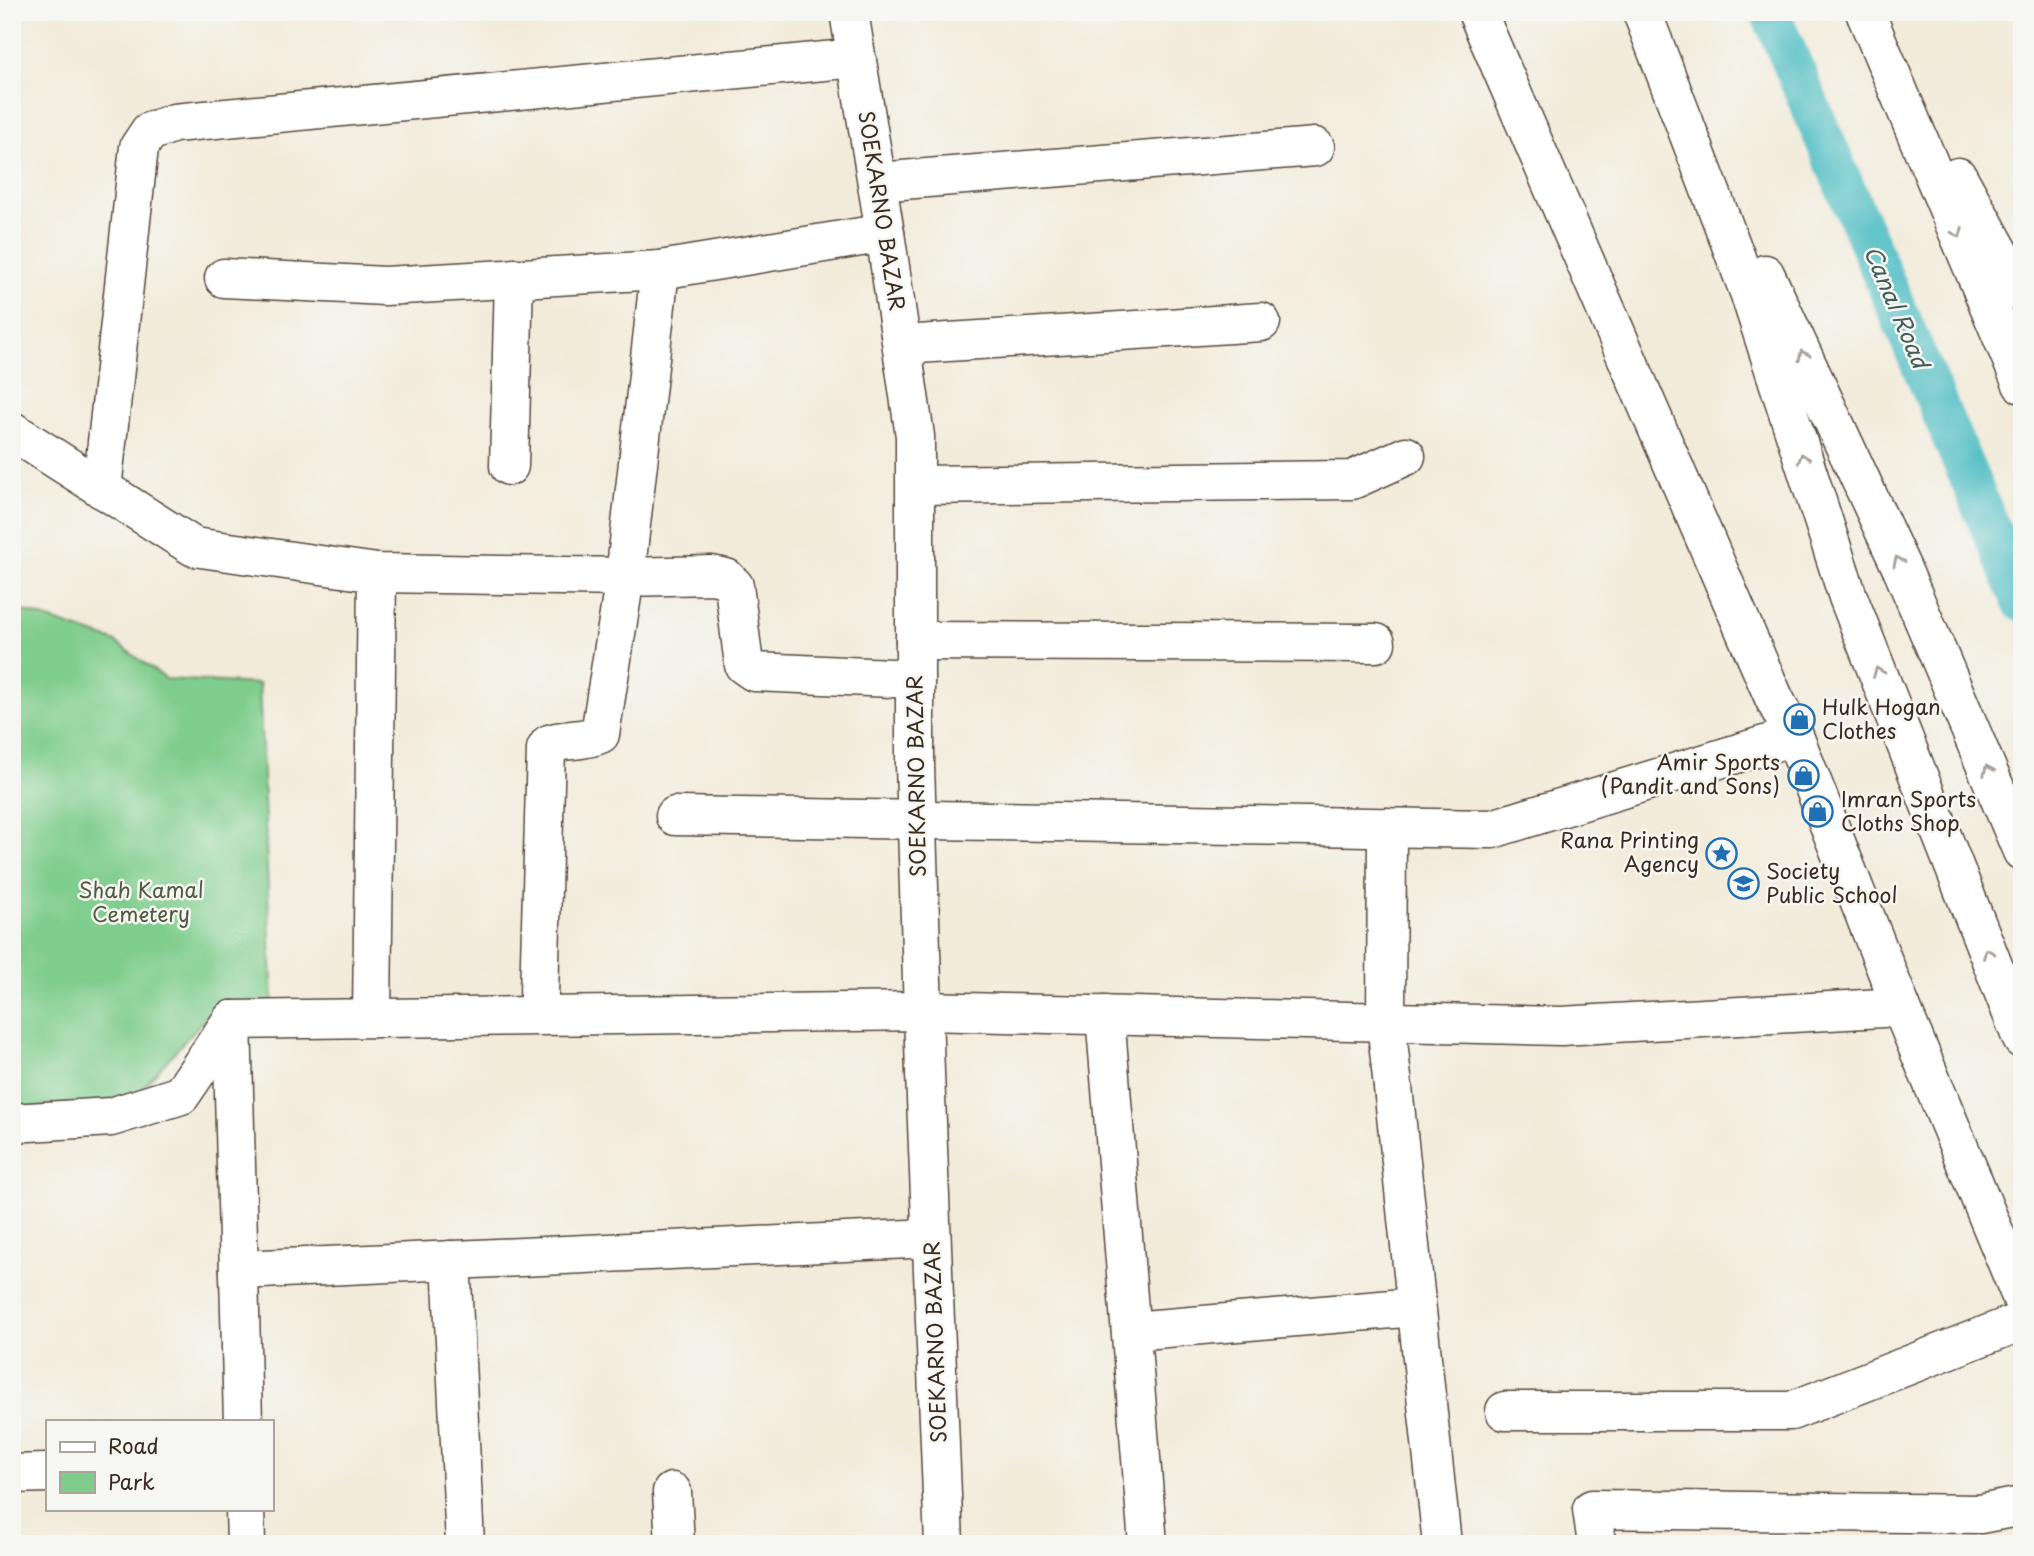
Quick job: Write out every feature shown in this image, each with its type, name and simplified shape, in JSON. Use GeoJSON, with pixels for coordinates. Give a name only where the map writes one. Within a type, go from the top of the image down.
{"type":"FeatureCollection","features":[{"type":"Feature","properties":{"kind":"main road","name":"SOEKARNO BAZAR"},"geometry":{"type":"LineString","coordinates":[[849,12],[886,233],[915,436],[917,819],[944,1544]]}},
{"type":"Feature","properties":{"kind":"main road"},"geometry":{"type":"LineString","coordinates":[[1477,12],[1774,698],[1794,736],[1900,1007],[2022,1299]]}},
{"type":"Feature","properties":{"kind":"main road"},"geometry":{"type":"LineString","coordinates":[[1643,12],[1902,569],[2022,851]]}},
{"type":"Feature","properties":{"kind":"main road"},"geometry":{"type":"LineString","coordinates":[[1643,12],[1749,292],[1848,597],[2022,1039]]}},
{"type":"Feature","properties":{"kind":"main road"},"geometry":{"type":"LineString","coordinates":[[1866,12],[2022,293]]}},
{"type":"Feature","properties":{"kind":"main road"},"geometry":{"type":"LineString","coordinates":[[1866,12],[2022,384]]}},
{"type":"Feature","properties":{"kind":"main road"},"geometry":{"type":"LineString","coordinates":[[102,489],[139,147],[149,132],[174,123],[856,58]]}},
{"type":"Feature","properties":{"kind":"main road"},"geometry":{"type":"LineString","coordinates":[[877,182],[1315,147]]}},
{"type":"Feature","properties":{"kind":"main road"},"geometry":{"type":"LineString","coordinates":[[224,278],[385,286],[660,270],[886,233]]}},
{"type":"Feature","properties":{"kind":"main road"},"geometry":{"type":"LineString","coordinates":[[539,996],[546,749],[548,744],[556,741],[589,739],[600,734],[625,577],[660,270]]}},
{"type":"Feature","properties":{"kind":"main road"},"geometry":{"type":"LineString","coordinates":[[509,466],[514,278]]}},
{"type":"Feature","properties":{"kind":"main road"},"geometry":{"type":"LineString","coordinates":[[902,345],[1261,323]]}},
{"type":"Feature","properties":{"kind":"main road"},"geometry":{"type":"LineString","coordinates":[[12,431],[194,547],[377,573],[625,577],[712,575],[726,578],[734,586],[744,665],[754,672],[915,679]]}},
{"type":"Feature","properties":{"kind":"main road"},"geometry":{"type":"LineString","coordinates":[[916,485],[1352,480],[1406,456]]}},
{"type":"Feature","properties":{"kind":"main road"},"geometry":{"type":"LineString","coordinates":[[372,1018],[377,573]]}},
{"type":"Feature","properties":{"kind":"main road"},"geometry":{"type":"LineString","coordinates":[[915,641],[1376,643]]}},
{"type":"Feature","properties":{"kind":"main road"},"geometry":{"type":"LineString","coordinates":[[675,816],[1492,829],[1794,736]]}},
{"type":"Feature","properties":{"kind":"main road"},"geometry":{"type":"LineString","coordinates":[[1387,827],[1386,1022],[1442,1544]]}},
{"type":"Feature","properties":{"kind":"main road"},"geometry":{"type":"LineString","coordinates":[[232,1020],[923,1011],[1561,1026],[1900,1007]]}},
{"type":"Feature","properties":{"kind":"main road"},"geometry":{"type":"LineString","coordinates":[[1105,1015],[1148,1544]]}},
{"type":"Feature","properties":{"kind":"main road"},"geometry":{"type":"LineString","coordinates":[[12,1123],[111,1117],[181,1095],[232,1020]]}},
{"type":"Feature","properties":{"kind":"main road"},"geometry":{"type":"LineString","coordinates":[[232,1020],[243,1420]]}},
{"type":"Feature","properties":{"kind":"main road"},"geometry":{"type":"LineString","coordinates":[[239,1270],[931,1238]]}},
{"type":"Feature","properties":{"kind":"main road"},"geometry":{"type":"LineString","coordinates":[[451,1260],[465,1544]]}},
{"type":"Feature","properties":{"kind":"main road"},"geometry":{"type":"LineString","coordinates":[[1131,1331],[1416,1307]]}},
{"type":"Feature","properties":{"kind":"main road"},"geometry":{"type":"LineString","coordinates":[[1505,1411],[1791,1411],[2022,1321]]}},
{"type":"Feature","properties":{"kind":"main road"},"geometry":{"type":"LineString","coordinates":[[12,1474],[46,1473]]}},
{"type":"Feature","properties":{"kind":"main road"},"geometry":{"type":"LineString","coordinates":[[672,1492],[675,1544]]}},
{"type":"Feature","properties":{"kind":"main road"},"geometry":{"type":"LineString","coordinates":[[1597,1544],[1592,1509],[1980,1514],[2022,1506]]}},
{"type":"Feature","properties":{"kind":"main road"},"geometry":{"type":"LineString","coordinates":[[245,1510],[246,1544]]}},
{"type":"Feature","properties":{"kind":"green space","name":"Shah Kamal Cemetery"},"geometry":{"type":"Polygon","coordinates":[[[12,607],[114,641],[166,679],[259,684],[273,1007],[213,1009],[129,1103],[12,1108],[12,607]]]}},
{"type":"Feature","properties":{"kind":"waterway","name":"Canal Road"},"geometry":{"type":"LineString","coordinates":[[1770,12],[2022,602]]}},
{"type":"Feature","properties":{"kind":"place","name":"Hulk Hogan Clothes"},"geometry":{"type":"Point","coordinates":[1799,720]}},
{"type":"Feature","properties":{"kind":"place","name":"Amir Sports (Pandit and Sons)"},"geometry":{"type":"Point","coordinates":[1803,775]}},
{"type":"Feature","properties":{"kind":"place","name":"Imran Sports Cloths Shop"},"geometry":{"type":"Point","coordinates":[1818,812]}},
{"type":"Feature","properties":{"kind":"place","name":"Rana Printing Agency"},"geometry":{"type":"Point","coordinates":[1722,853]}},
{"type":"Feature","properties":{"kind":"place","name":"Society Public School"},"geometry":{"type":"Point","coordinates":[1743,884]}}]}
